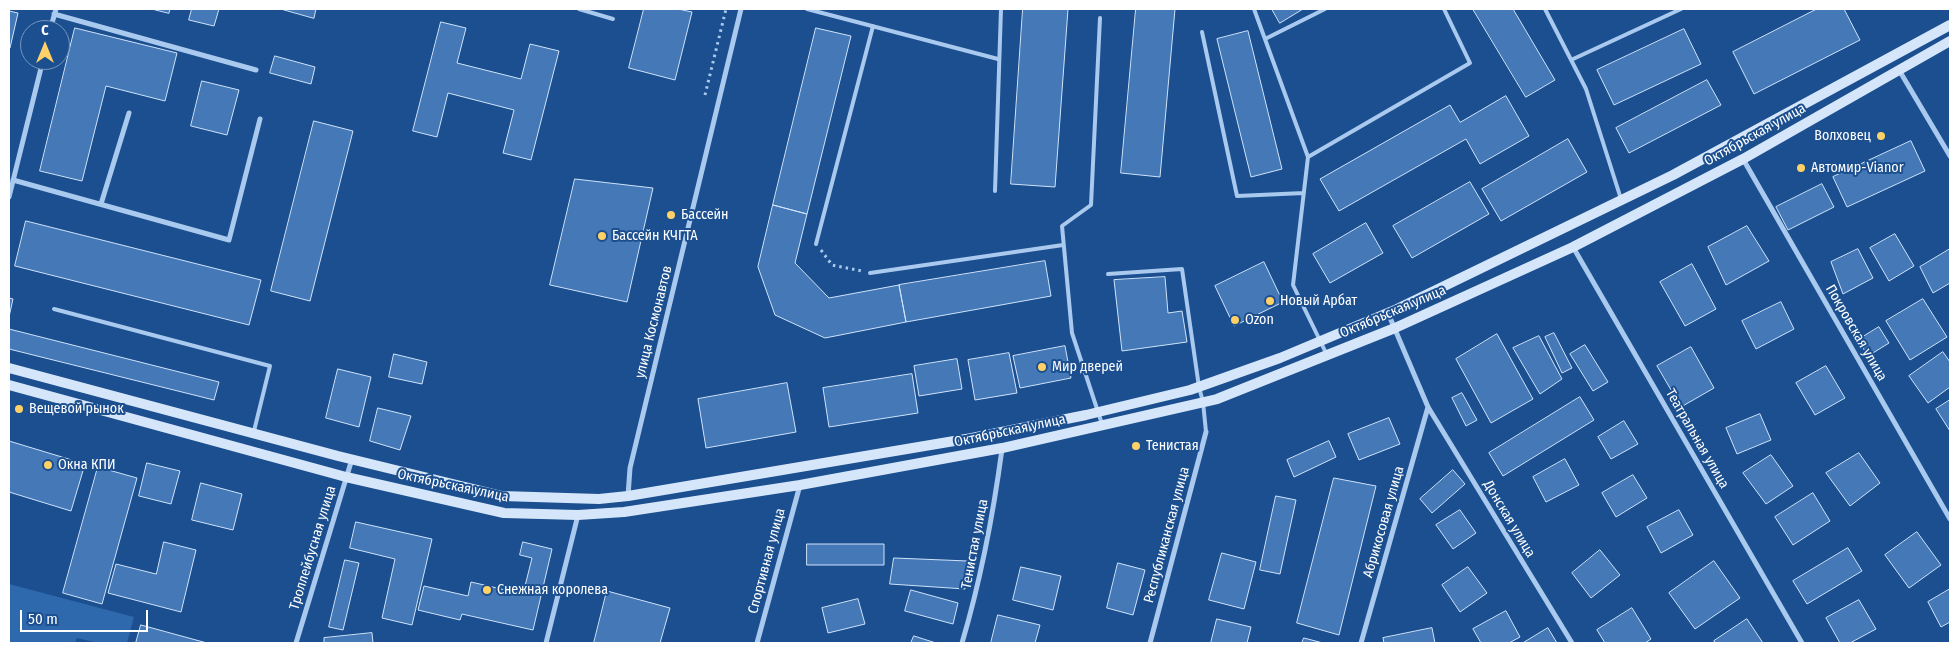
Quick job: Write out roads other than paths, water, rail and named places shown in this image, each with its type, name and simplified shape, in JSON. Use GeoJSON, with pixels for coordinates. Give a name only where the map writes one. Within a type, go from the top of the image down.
{"type":"FeatureCollection","features":[{"type":"Feature","properties":{"kind":"main road","name":"Октябрьская улица"},"geometry":{"type":"LineString","coordinates":[[9,368],[352,460],[502,496],[599,499],[628,496],[972,438],[1098,412],[1199,387],[1280,358],[1388,313],[1673,175],[1950,25]]}},
{"type":"Feature","properties":{"kind":"main road","name":"Октябрьская улица"},"geometry":{"type":"LineString","coordinates":[[9,385],[346,477],[504,513],[578,515],[624,512],[800,485],[1002,448],[1217,399],[1395,328],[1573,247],[1743,159],[1950,41]]}},
{"type":"Feature","properties":{"kind":"street","name":"улица Космонавтов"},"geometry":{"type":"LineString","coordinates":[[628,496],[630,468],[741,9]]}},
{"type":"Feature","properties":{"kind":"street"},"geometry":{"type":"LineString","coordinates":[[55,11],[256,70]]}},
{"type":"Feature","properties":{"kind":"street"},"geometry":{"type":"LineString","coordinates":[[9,197],[40,70]]}},
{"type":"Feature","properties":{"kind":"street"},"geometry":{"type":"LineString","coordinates":[[1898,70],[1950,156]]}},
{"type":"Feature","properties":{"kind":"street"},"geometry":{"type":"LineString","coordinates":[[101,204],[130,113]]}},
{"type":"Feature","properties":{"kind":"street"},"geometry":{"type":"LineString","coordinates":[[13,180],[229,240],[260,119]]}},
{"type":"Feature","properties":{"kind":"street","name":"Покровская улица"},"geometry":{"type":"LineString","coordinates":[[1743,159],[1950,519]]}},
{"type":"Feature","properties":{"kind":"street","name":"Театральная улица"},"geometry":{"type":"LineString","coordinates":[[1573,247],[1802,643]]}},
{"type":"Feature","properties":{"kind":"street","name":"Донская улица"},"geometry":{"type":"LineString","coordinates":[[1388,313],[1428,407],[1572,643]]}},
{"type":"Feature","properties":{"kind":"street","name":"Абрикосовая улица"},"geometry":{"type":"LineString","coordinates":[[1361,643],[1428,407]]}},
{"type":"Feature","properties":{"kind":"street","name":"Республиканская улица"},"geometry":{"type":"LineString","coordinates":[[1150,643],[1206,432]]}},
{"type":"Feature","properties":{"kind":"street","name":"Тенистая улица"},"geometry":{"type":"LineString","coordinates":[[962,643],[976,599],[985,556],[1002,448]]}},
{"type":"Feature","properties":{"kind":"street","name":"Троллейбусная улица"},"geometry":{"type":"LineString","coordinates":[[296,643],[352,460]]}},
{"type":"Feature","properties":{"kind":"street","name":"Спортивная улица"},"geometry":{"type":"LineString","coordinates":[[757,643],[800,485]]}},
{"type":"Feature","properties":{"kind":"street"},"geometry":{"type":"LineString","coordinates":[[546,643],[578,515]]}},
{"type":"Feature","properties":{"kind":"lane"},"geometry":{"type":"LineString","coordinates":[[579,9],[613,19]]}},
{"type":"Feature","properties":{"kind":"lane"},"geometry":{"type":"LineString","coordinates":[[807,9],[998,58]]}},
{"type":"Feature","properties":{"kind":"lane"},"geometry":{"type":"LineString","coordinates":[[994,191],[1001,9]]}},
{"type":"Feature","properties":{"kind":"lane"},"geometry":{"type":"LineString","coordinates":[[1254,9],[1308,157],[1293,285],[1327,355]]}},
{"type":"Feature","properties":{"kind":"lane"},"geometry":{"type":"LineString","coordinates":[[1266,40],[1325,9]]}},
{"type":"Feature","properties":{"kind":"lane"},"geometry":{"type":"LineString","coordinates":[[1308,157],[1470,63],[1444,9]]}},
{"type":"Feature","properties":{"kind":"lane"},"geometry":{"type":"LineString","coordinates":[[1545,9],[1586,89],[1621,200]]}},
{"type":"Feature","properties":{"kind":"lane"},"geometry":{"type":"LineString","coordinates":[[1571,60],[1681,9]]}},
{"type":"Feature","properties":{"kind":"lane"},"geometry":{"type":"LineString","coordinates":[[1100,18],[1091,205],[1062,226],[1072,333],[1102,424]]}},
{"type":"Feature","properties":{"kind":"lane"},"geometry":{"type":"LineString","coordinates":[[816,244],[873,26]]}},
{"type":"Feature","properties":{"kind":"lane"},"geometry":{"type":"LineString","coordinates":[[1202,32],[1238,196],[1304,193]]}},
{"type":"Feature","properties":{"kind":"lane"},"geometry":{"type":"LineString","coordinates":[[870,273],[1064,245]]}},
{"type":"Feature","properties":{"kind":"lane"},"geometry":{"type":"LineString","coordinates":[[1108,274],[1182,269],[1206,432]]}},
{"type":"Feature","properties":{"kind":"lane"},"geometry":{"type":"LineString","coordinates":[[54,309],[270,366],[253,434]]}},
{"type":"Feature","properties":{"kind":"place","name":"Волховец"},"geometry":{"type":"Point","coordinates":[1881,136]}},
{"type":"Feature","properties":{"kind":"place","name":"Автомир-Vianor"},"geometry":{"type":"Point","coordinates":[1801,168]}},
{"type":"Feature","properties":{"kind":"place","name":"Бассейн"},"geometry":{"type":"Point","coordinates":[671,215]}},
{"type":"Feature","properties":{"kind":"place","name":"Бассейн КЧГТА"},"geometry":{"type":"Point","coordinates":[602,236]}},
{"type":"Feature","properties":{"kind":"place","name":"Новый Арбат"},"geometry":{"type":"Point","coordinates":[1270,301]}},
{"type":"Feature","properties":{"kind":"place","name":"Ozon"},"geometry":{"type":"Point","coordinates":[1235,320]}},
{"type":"Feature","properties":{"kind":"place","name":"Мир дверей"},"geometry":{"type":"Point","coordinates":[1042,367]}},
{"type":"Feature","properties":{"kind":"place","name":"Вещевой рынок"},"geometry":{"type":"Point","coordinates":[19,409]}},
{"type":"Feature","properties":{"kind":"place","name":"Тенистая"},"geometry":{"type":"Point","coordinates":[1136,446]}},
{"type":"Feature","properties":{"kind":"place","name":"Окна КПИ"},"geometry":{"type":"Point","coordinates":[48,465]}},
{"type":"Feature","properties":{"kind":"place","name":"Снежная королева"},"geometry":{"type":"Point","coordinates":[487,590]}}]}
